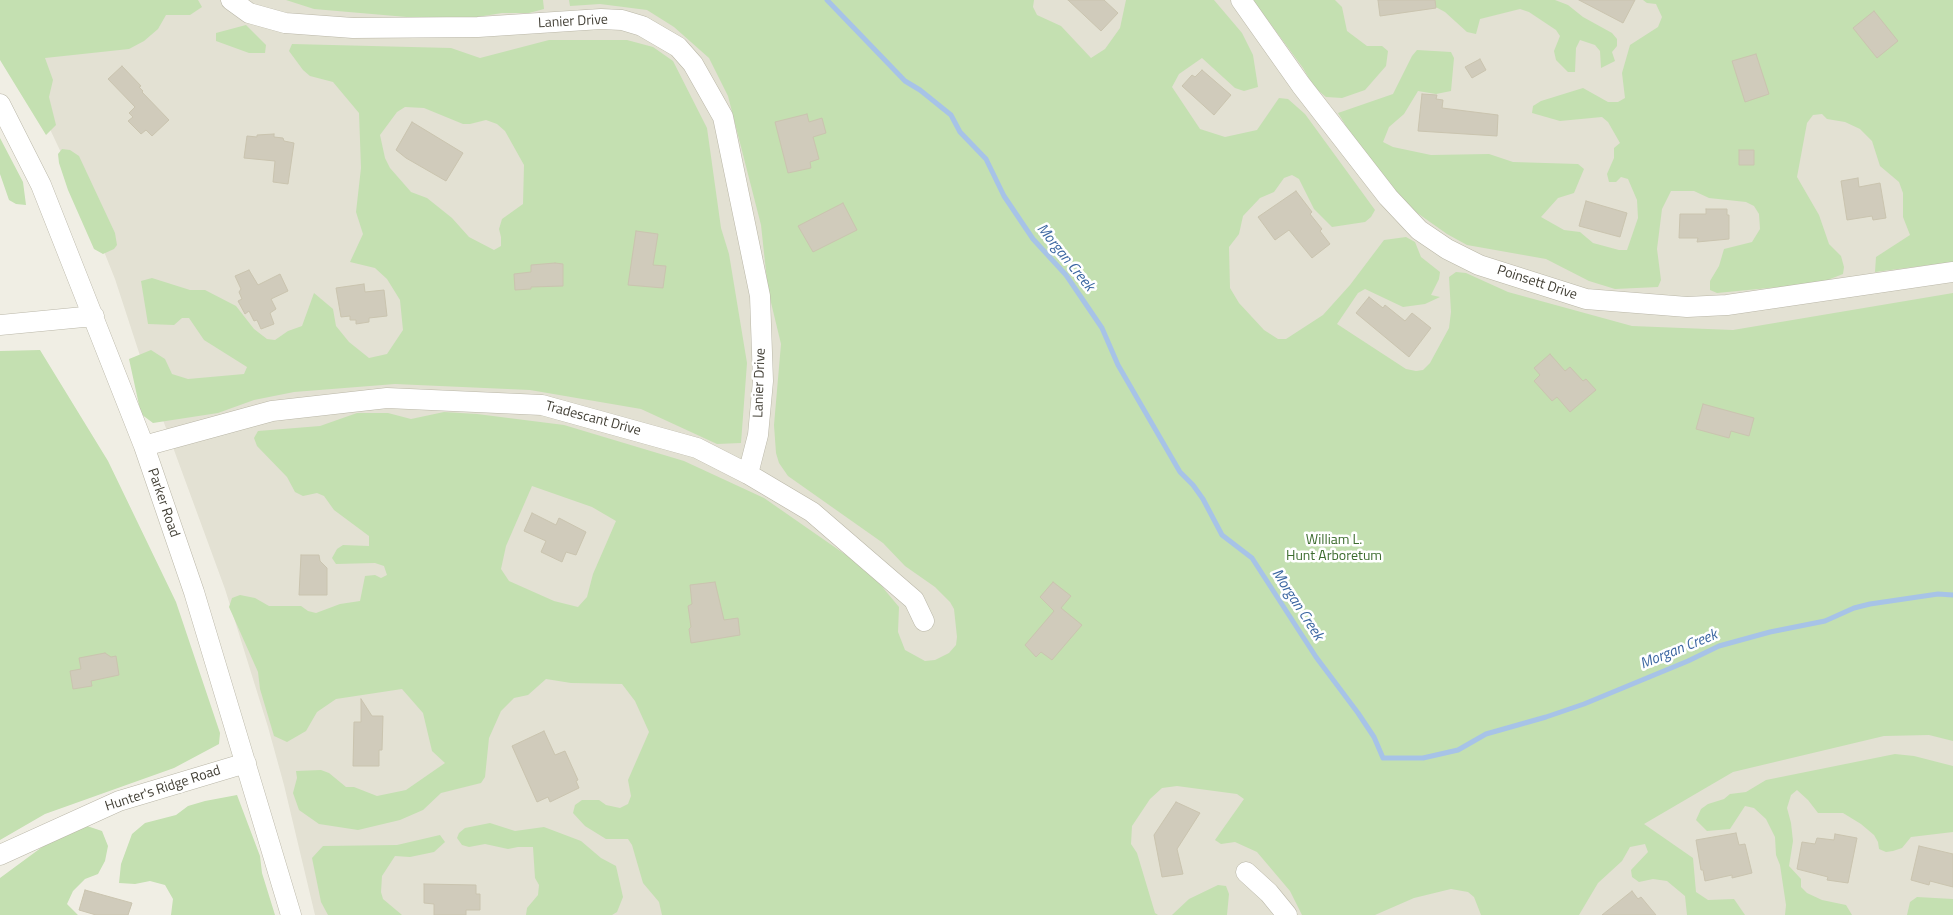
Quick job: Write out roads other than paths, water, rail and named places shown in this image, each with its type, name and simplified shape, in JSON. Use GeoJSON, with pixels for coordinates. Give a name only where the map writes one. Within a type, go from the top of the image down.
{"type":"FeatureCollection","features":[{"type":"Feature","properties":{"kind":"street","name":"Lanier Drive"},"geometry":{"type":"LineString","coordinates":[[231,0],[250,14],[285,23],[352,28],[478,27],[601,19],[622,20],[659,34],[678,47],[693,64],[723,116],[760,296],[763,381],[758,435],[748,474]]}},
{"type":"Feature","properties":{"kind":"street","name":"Poinsett Drive"},"geometry":{"type":"LineString","coordinates":[[1241,0],[1301,85],[1388,197],[1419,230],[1447,249],[1479,265],[1586,299],[1687,307],[1727,305],[1953,272]]}},
{"type":"Feature","properties":{"kind":"street","name":"Parker Road"},"geometry":{"type":"LineString","coordinates":[[0,104],[41,185],[144,446],[194,592],[290,915]]}},
{"type":"Feature","properties":{"kind":"street"},"geometry":{"type":"LineString","coordinates":[[0,325],[94,316]]}},
{"type":"Feature","properties":{"kind":"street","name":"Tradescant Drive"},"geometry":{"type":"LineString","coordinates":[[144,446],[272,411],[387,398],[542,405],[697,448],[748,474],[812,512],[914,600],[924,621]]}},
{"type":"Feature","properties":{"kind":"street","name":"Hunter's Ridge Road"},"geometry":{"type":"LineString","coordinates":[[0,855],[119,800],[246,762]]}},
{"type":"Feature","properties":{"kind":"street"},"geometry":{"type":"LineString","coordinates":[[1246,872],[1288,915]]}},
{"type":"Feature","properties":{"kind":"waterway","name":"Morgan Creek"},"geometry":{"type":"LineString","coordinates":[[827,0],[905,81],[920,90],[951,115],[960,132],[986,159],[1004,196],[1033,239],[1066,275],[1102,328],[1118,365],[1180,472],[1203,499],[1222,535],[1252,558],[1316,657],[1374,737],[1383,758],[1423,758],[1458,750],[1486,734],[1584,704],[1688,661],[1719,646],[1770,632],[1825,621],[1854,608],[1870,604],[1938,594],[1953,595]]}},
{"type":"Feature","properties":{"kind":"park label","name":"William L. Hunt Arboretum"},"geometry":{"type":"Point","coordinates":[1334,550]}}]}
